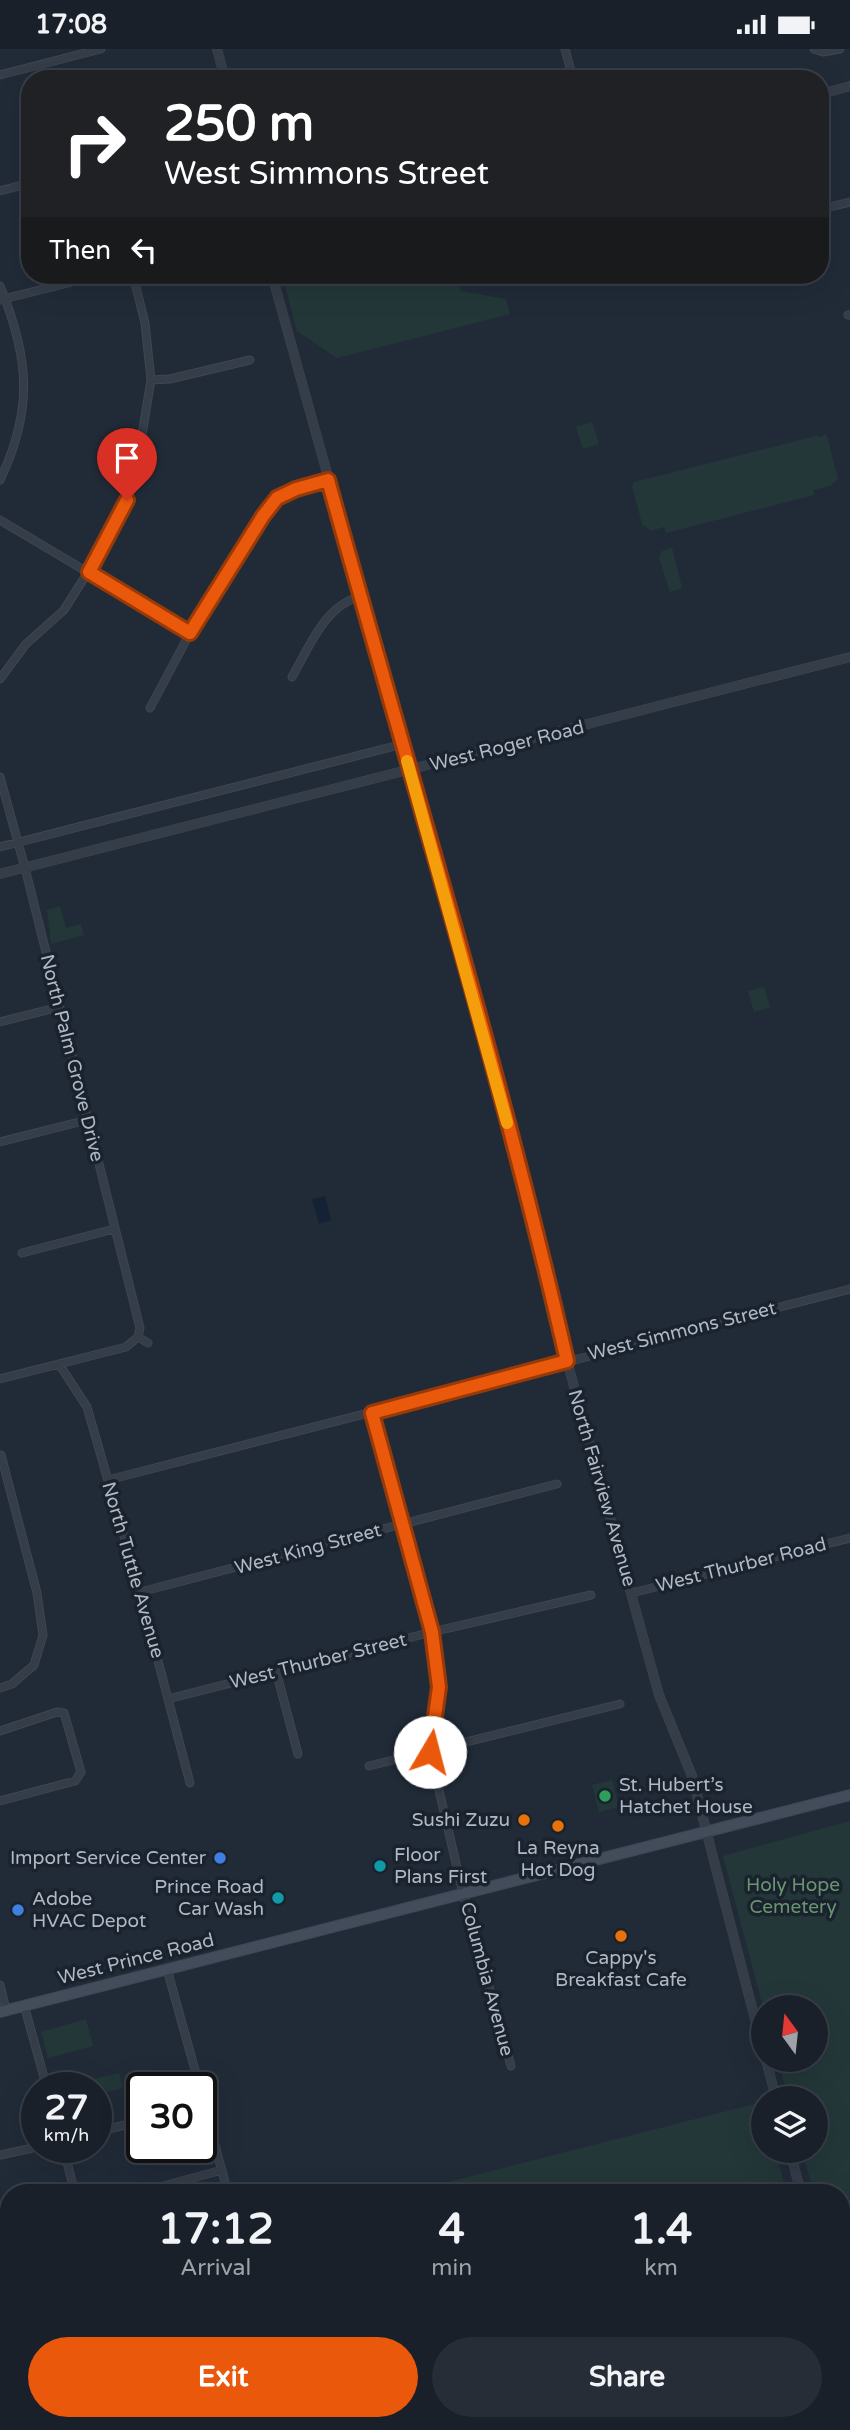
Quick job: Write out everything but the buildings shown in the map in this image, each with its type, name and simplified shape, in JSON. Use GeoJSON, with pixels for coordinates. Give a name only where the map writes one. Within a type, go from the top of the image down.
{"type":"FeatureCollection","features":[{"type":"Feature","properties":{"kind":"main road","name":"West Prince Road"},"geometry":{"type":"LineString","coordinates":[[3,2011],[850,1795]]}},
{"type":"Feature","properties":{"kind":"street"},"geometry":{"type":"LineString","coordinates":[[0,75],[101,49]]}},
{"type":"Feature","properties":{"kind":"street"},"geometry":{"type":"LineString","coordinates":[[217,49],[223,70]]}},
{"type":"Feature","properties":{"kind":"street"},"geometry":{"type":"LineString","coordinates":[[565,49],[571,70]]}},
{"type":"Feature","properties":{"kind":"street"},"geometry":{"type":"LineString","coordinates":[[814,49],[823,52],[840,49]]}},
{"type":"Feature","properties":{"kind":"street"},"geometry":{"type":"LineString","coordinates":[[829,92],[850,86]]}},
{"type":"Feature","properties":{"kind":"street"},"geometry":{"type":"LineString","coordinates":[[0,191],[21,185]]}},
{"type":"Feature","properties":{"kind":"street"},"geometry":{"type":"LineString","coordinates":[[829,207],[850,202]]}},
{"type":"Feature","properties":{"kind":"street"},"geometry":{"type":"LineString","coordinates":[[3,300],[65,284]]}},
{"type":"Feature","properties":{"kind":"street"},"geometry":{"type":"LineString","coordinates":[[0,679],[26,644],[64,610],[89,572],[127,500],[137,465],[151,380],[145,323],[135,284]]}},
{"type":"Feature","properties":{"kind":"street","name":"North Fairview Avenue"},"geometry":{"type":"LineString","coordinates":[[274,284],[531,1211],[567,1361],[659,1695],[692,1776],[704,1832],[751,2006]]}},
{"type":"Feature","properties":{"kind":"street"},"geometry":{"type":"LineString","coordinates":[[0,286],[3,300],[11,310],[24,362],[24,390],[18,434],[0,480]]}},
{"type":"Feature","properties":{"kind":"street"},"geometry":{"type":"LineString","coordinates":[[151,380],[170,379],[250,360]]}},
{"type":"Feature","properties":{"kind":"street"},"geometry":{"type":"LineString","coordinates":[[150,708],[190,633],[277,498],[296,489],[328,480]]}},
{"type":"Feature","properties":{"kind":"street"},"geometry":{"type":"LineString","coordinates":[[0,520],[190,633]]}},
{"type":"Feature","properties":{"kind":"street"},"geometry":{"type":"LineString","coordinates":[[292,677],[334,609],[361,596]]}},
{"type":"Feature","properties":{"kind":"street","name":"West Roger Road"},"geometry":{"type":"LineString","coordinates":[[0,874],[850,657]]}},
{"type":"Feature","properties":{"kind":"street","name":"West Roger Road"},"geometry":{"type":"LineString","coordinates":[[0,847],[402,744]]}},
{"type":"Feature","properties":{"kind":"street","name":"North Palm Grove Drive"},"geometry":{"type":"LineString","coordinates":[[0,777],[139,1321],[137,1338]]}},
{"type":"Feature","properties":{"kind":"street"},"geometry":{"type":"LineString","coordinates":[[0,1022],[59,1007]]}},
{"type":"Feature","properties":{"kind":"street"},"geometry":{"type":"LineString","coordinates":[[0,1142],[87,1120]]}},
{"type":"Feature","properties":{"kind":"street"},"geometry":{"type":"LineString","coordinates":[[22,1253],[114,1230]]}},
{"type":"Feature","properties":{"kind":"street","name":"West Simmons Street"},"geometry":{"type":"LineString","coordinates":[[108,1481],[850,1289]]}},
{"type":"Feature","properties":{"kind":"street"},"geometry":{"type":"LineString","coordinates":[[0,1379],[126,1347],[137,1338],[148,1343]]}},
{"type":"Feature","properties":{"kind":"street","name":"North Tuttle Avenue"},"geometry":{"type":"LineString","coordinates":[[59,1364],[87,1406],[140,1592],[190,1783]]}},
{"type":"Feature","properties":{"kind":"street"},"geometry":{"type":"LineString","coordinates":[[372,1413],[432,1632],[439,1687],[430,1752]]}},
{"type":"Feature","properties":{"kind":"street"},"geometry":{"type":"LineString","coordinates":[[0,1688],[12,1684],[34,1665],[43,1635],[37,1593],[1,1455]]}},
{"type":"Feature","properties":{"kind":"street","name":"West King Street"},"geometry":{"type":"LineString","coordinates":[[140,1592],[557,1484]]}},
{"type":"Feature","properties":{"kind":"street","name":"West Thurber Road"},"geometry":{"type":"LineString","coordinates":[[632,1593],[850,1538]]}},
{"type":"Feature","properties":{"kind":"street","name":"West Thurber Street"},"geometry":{"type":"LineString","coordinates":[[168,1699],[590,1594]]}},
{"type":"Feature","properties":{"kind":"street"},"geometry":{"type":"LineString","coordinates":[[276,1671],[298,1754]]}},
{"type":"Feature","properties":{"kind":"street"},"geometry":{"type":"LineString","coordinates":[[369,1766],[620,1704]]}},
{"type":"Feature","properties":{"kind":"street"},"geometry":{"type":"LineString","coordinates":[[0,1731],[57,1712],[64,1713],[81,1772],[75,1781],[0,1801]]}},
{"type":"Feature","properties":{"kind":"street","name":"Columbia Avenue"},"geometry":{"type":"LineString","coordinates":[[430,1752],[463,1893],[511,2066]]}},
{"type":"Feature","properties":{"kind":"street"},"geometry":{"type":"LineString","coordinates":[[167,1969],[196,2072]]}},
{"type":"Feature","properties":{"kind":"street"},"geometry":{"type":"LineString","coordinates":[[0,1985],[3,2011]]}},
{"type":"Feature","properties":{"kind":"street"},"geometry":{"type":"LineString","coordinates":[[24,2005],[43,2072]]}},
{"type":"Feature","properties":{"kind":"street"},"geometry":{"type":"LineString","coordinates":[[0,2155],[21,2150]]}},
{"type":"Feature","properties":{"kind":"street"},"geometry":{"type":"LineString","coordinates":[[217,2153],[226,2184]]}},
{"type":"Feature","properties":{"kind":"street"},"geometry":{"type":"LineString","coordinates":[[67,2163],[73,2184]]}},
{"type":"Feature","properties":{"kind":"street"},"geometry":{"type":"LineString","coordinates":[[793,2163],[799,2184]]}},
{"type":"Feature","properties":{"kind":"street"},"geometry":{"type":"LineString","coordinates":[[171,2184],[222,2170]]}},
{"type":"Feature","properties":{"kind":"green space"},"geometry":{"type":"Polygon","coordinates":[[[284,284],[459,284],[461,291],[506,299],[510,314],[337,358],[297,331],[284,284]]]}},
{"type":"Feature","properties":{"kind":"green space"},"geometry":{"type":"Polygon","coordinates":[[[592,422],[599,444],[583,449],[576,427],[592,422]]]}},
{"type":"Feature","properties":{"kind":"green space"},"geometry":{"type":"Polygon","coordinates":[[[824,434],[827,436],[838,479],[830,486],[813,490],[814,495],[666,533],[664,527],[651,531],[642,524],[632,486],[634,482],[816,436],[822,437],[824,434]]]}},
{"type":"Feature","properties":{"kind":"green space"},"geometry":{"type":"Polygon","coordinates":[[[672,548],[682,588],[670,592],[659,558],[662,551],[672,548]]]}},
{"type":"Feature","properties":{"kind":"green space"},"geometry":{"type":"Polygon","coordinates":[[[60,906],[66,928],[81,924],[84,935],[51,944],[47,910],[60,906]]]}},
{"type":"Feature","properties":{"kind":"green space"},"geometry":{"type":"Polygon","coordinates":[[[764,987],[770,1007],[754,1012],[748,991],[764,987]]]}},
{"type":"Feature","properties":{"kind":"green space","name":"St. Hubert’s Hatchet House"},"geometry":{"type":"Polygon","coordinates":[[[612,1780],[619,1807],[599,1812],[592,1785],[612,1780]]]}},
{"type":"Feature","properties":{"kind":"green space","name":"Holy Hope Cemetery"},"geometry":{"type":"Polygon","coordinates":[[[850,1821],[850,2184],[811,2184],[805,2163],[828,2163],[828,2086],[785,2086],[781,2072],[828,2072],[828,1995],[760,1995],[723,1856],[850,1821]]]}},
{"type":"Feature","properties":{"kind":"green space"},"geometry":{"type":"Polygon","coordinates":[[[86,2019],[93,2046],[48,2058],[41,2032],[86,2019]]]}},
{"type":"Feature","properties":{"kind":"green space"},"geometry":{"type":"Polygon","coordinates":[[[119,2073],[123,2088],[112,2091],[112,2075],[119,2073]]]}},
{"type":"Feature","properties":{"kind":"green space"},"geometry":{"type":"Polygon","coordinates":[[[751,2105],[751,2163],[778,2163],[784,2184],[440,2184],[751,2105]]]}},
{"type":"Feature","properties":{"kind":"water"},"geometry":{"type":"Polygon","coordinates":[[[325,1196],[331,1220],[319,1224],[312,1199],[325,1196]]]}},
{"type":"Feature","properties":{"kind":"slow traffic"},"geometry":{"type":"LineString","coordinates":[[407,761],[507,1123]]}},
{"type":"Feature","properties":{"kind":"place","name":"St. Hubert’s Hatchet House"},"geometry":{"type":"Point","coordinates":[605,1796]}},
{"type":"Feature","properties":{"kind":"place","name":"Sushi Zuzu"},"geometry":{"type":"Point","coordinates":[524,1820]}},
{"type":"Feature","properties":{"kind":"place","name":"La Reyna Hot Dog"},"geometry":{"type":"Point","coordinates":[558,1826]}},
{"type":"Feature","properties":{"kind":"place","name":"Import Service Center"},"geometry":{"type":"Point","coordinates":[220,1858]}},
{"type":"Feature","properties":{"kind":"place","name":"Floor Plans First"},"geometry":{"type":"Point","coordinates":[380,1866]}},
{"type":"Feature","properties":{"kind":"place","name":"Prince Road Car Wash"},"geometry":{"type":"Point","coordinates":[278,1898]}},
{"type":"Feature","properties":{"kind":"place","name":"Adobe HVAC Depot"},"geometry":{"type":"Point","coordinates":[18,1910]}},
{"type":"Feature","properties":{"kind":"place","name":"Cappy's Breakfast Cafe"},"geometry":{"type":"Point","coordinates":[621,1936]}},
{"type":"Feature","properties":{"kind":"route"},"geometry":{"type":"LineString","coordinates":[[127,500],[89,572],[190,633],[277,498],[296,489],[328,480],[429,837],[544,1261],[567,1361],[372,1413],[432,1632],[439,1687],[430,1752]]}}]}
